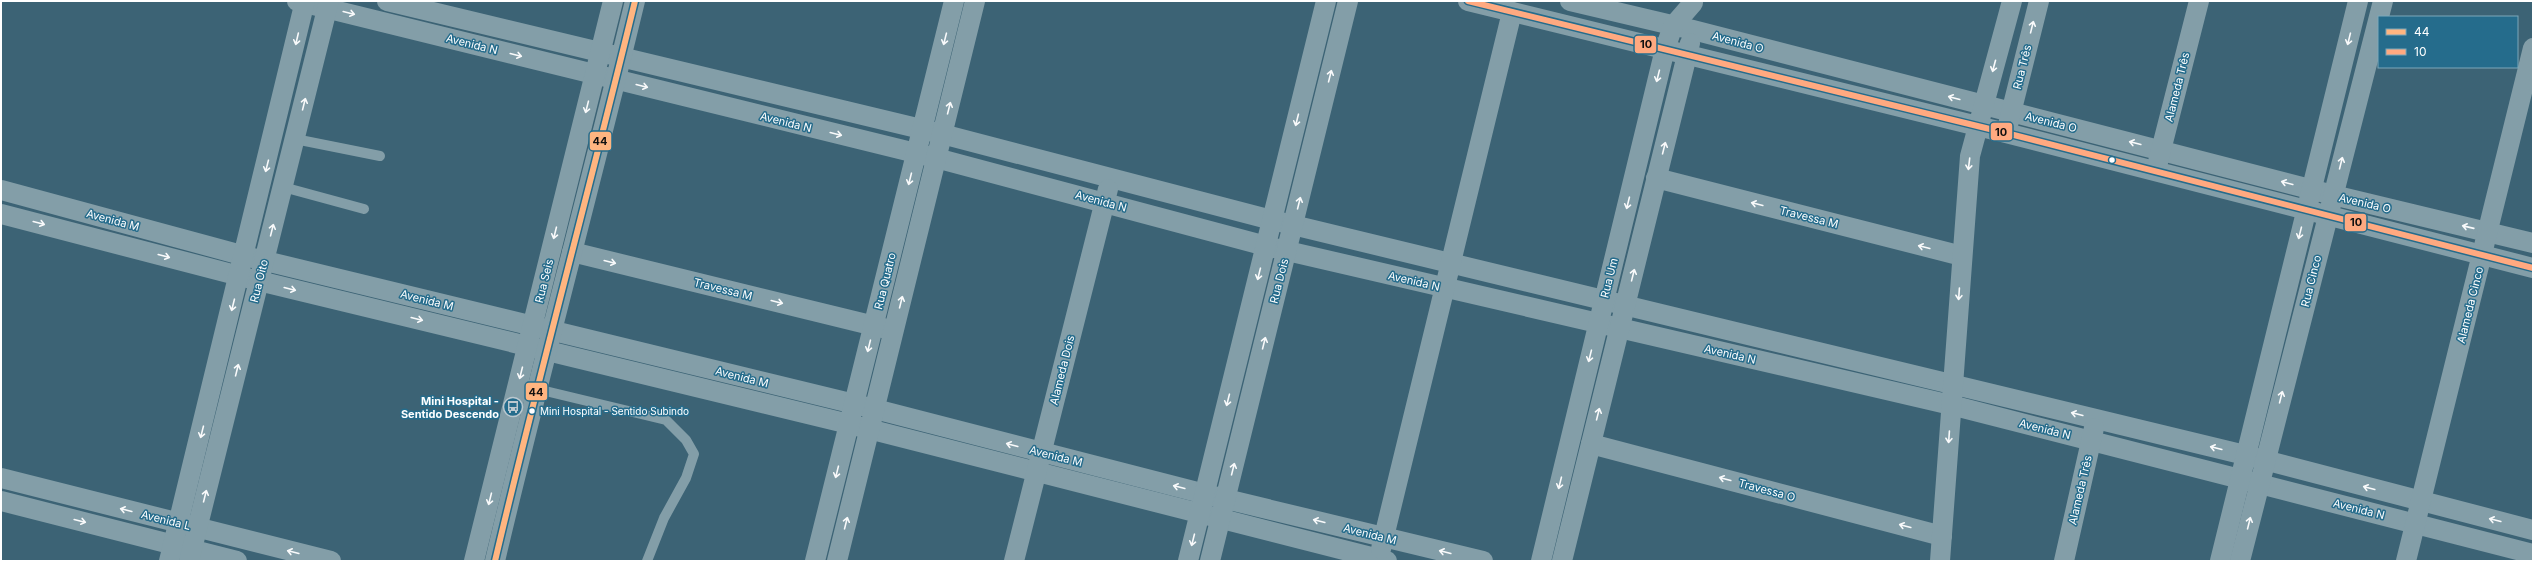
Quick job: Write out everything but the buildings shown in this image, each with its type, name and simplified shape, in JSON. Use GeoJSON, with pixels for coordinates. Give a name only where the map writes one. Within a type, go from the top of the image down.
{"type":"FeatureCollection","features":[{"type":"Feature","properties":{"kind":"street","name":"Avenida N"},"geometry":{"type":"LineString","coordinates":[[387,1],[942,134],[1272,220],[2097,418],[2533,530]]}},
{"type":"Feature","properties":{"kind":"street","name":"Rua Seis"},"geometry":{"type":"LineString","coordinates":[[474,561],[613,1]]}},
{"type":"Feature","properties":{"kind":"street","name":"Rua Seis"},"geometry":{"type":"LineString","coordinates":[[496,561],[537,389],[548,351],[635,1]]}},
{"type":"Feature","properties":{"kind":"street","name":"Rua Quatro"},"geometry":{"type":"LineString","coordinates":[[815,561],[954,1]]}},
{"type":"Feature","properties":{"kind":"street","name":"Rua Quatro"},"geometry":{"type":"LineString","coordinates":[[837,561],[975,1]]}},
{"type":"Feature","properties":{"kind":"street","name":"Rua Dois"},"geometry":{"type":"LineString","coordinates":[[1188,561],[1326,1]]}},
{"type":"Feature","properties":{"kind":"street","name":"Rua Dois"},"geometry":{"type":"LineString","coordinates":[[1210,561],[1348,1]]}},
{"type":"Feature","properties":{"kind":"street","name":"Avenida O"},"geometry":{"type":"LineString","coordinates":[[1468,1],[2006,133],[2533,268]]}},
{"type":"Feature","properties":{"kind":"street","name":"Avenida O"},"geometry":{"type":"LineString","coordinates":[[1570,1],[1693,30],[1983,105],[2161,149],[2333,195],[2533,243]]}},
{"type":"Feature","properties":{"kind":"street"},"geometry":{"type":"LineString","coordinates":[[1940,561],[1967,182],[1977,126],[2012,1]]}},
{"type":"Feature","properties":{"kind":"street","name":"Rua Três"},"geometry":{"type":"LineString","coordinates":[[2006,133],[2039,1]]}},
{"type":"Feature","properties":{"kind":"street","name":"Alameda Três"},"geometry":{"type":"LineString","coordinates":[[2155,172],[2199,1]]}},
{"type":"Feature","properties":{"kind":"street","name":"Rua Cinco"},"geometry":{"type":"LineString","coordinates":[[2220,561],[2358,1]]}},
{"type":"Feature","properties":{"kind":"street","name":"Rua Cinco"},"geometry":{"type":"LineString","coordinates":[[2379,16],[2383,1]]}},
{"type":"Feature","properties":{"kind":"street","name":"Avenida N"},"geometry":{"type":"LineString","coordinates":[[303,2],[329,4],[595,74],[936,158],[1266,246],[1951,405],[2533,554]]}},
{"type":"Feature","properties":{"kind":"street","name":"Rua Oito"},"geometry":{"type":"LineString","coordinates":[[181,554],[240,276],[303,2]]}},
{"type":"Feature","properties":{"kind":"street","name":"Rua Um"},"geometry":{"type":"LineString","coordinates":[[1541,561],[1665,49],[1673,26],[1693,2]]}},
{"type":"Feature","properties":{"kind":"street","name":"Rua Um"},"geometry":{"type":"LineString","coordinates":[[1562,561],[1693,30],[1693,2]]}},
{"type":"Feature","properties":{"kind":"street","name":"Rua Oito"},"geometry":{"type":"LineString","coordinates":[[188,525],[259,282],[329,4]]}},
{"type":"Feature","properties":{"kind":"street"},"geometry":{"type":"LineString","coordinates":[[1381,560],[1384,537],[1512,12]]}},
{"type":"Feature","properties":{"kind":"street","name":"Rua Cinco"},"geometry":{"type":"LineString","coordinates":[[2240,561],[2378,20]]}},
{"type":"Feature","properties":{"kind":"street","name":"Alameda Cinco"},"geometry":{"type":"LineString","coordinates":[[2406,561],[2533,48]]}},
{"type":"Feature","properties":{"kind":"street","name":"Travessa M"},"geometry":{"type":"LineString","coordinates":[[1656,178],[1962,256]]}},
{"type":"Feature","properties":{"kind":"street","name":"Alameda Dois"},"geometry":{"type":"LineString","coordinates":[[1014,561],[1110,179]]}},
{"type":"Feature","properties":{"kind":"street","name":"Avenida M"},"geometry":{"type":"LineString","coordinates":[[1,190],[245,256],[875,409],[1205,494],[1483,561]]}},
{"type":"Feature","properties":{"kind":"street","name":"Avenida M"},"geometry":{"type":"LineString","coordinates":[[1,214],[259,282],[849,424],[1036,474],[1381,560]]}},
{"type":"Feature","properties":{"kind":"street","name":"Travessa M"},"geometry":{"type":"LineString","coordinates":[[572,252],[894,330]]}},
{"type":"Feature","properties":{"kind":"street","name":"Alameda Três"},"geometry":{"type":"LineString","coordinates":[[2064,561],[2097,418]]}},
{"type":"Feature","properties":{"kind":"street","name":"Travessa O"},"geometry":{"type":"LineString","coordinates":[[1591,444],[1942,536]]}},
{"type":"Feature","properties":{"kind":"street","name":"Avenida L"},"geometry":{"type":"LineString","coordinates":[[1,478],[331,561]]}},
{"type":"Feature","properties":{"kind":"street"},"geometry":{"type":"LineString","coordinates":[[55,515],[60,493]]}},
{"type":"Feature","properties":{"kind":"street","name":"Avenida L"},"geometry":{"type":"LineString","coordinates":[[1,501],[55,515],[181,554],[237,561]]}},
{"type":"Feature","properties":{"kind":"lane"},"geometry":{"type":"LineString","coordinates":[[295,139],[380,156]]}},
{"type":"Feature","properties":{"kind":"lane"},"geometry":{"type":"LineString","coordinates":[[283,187],[364,209]]}},
{"type":"Feature","properties":{"kind":"lane"},"geometry":{"type":"LineString","coordinates":[[537,389],[666,420],[686,440],[694,454],[686,478],[664,518],[647,561]]}},
{"type":"Feature","properties":{"kind":"transit line","name":"44"},"geometry":{"type":"LineString","coordinates":[[495,561],[635,1]]}},
{"type":"Feature","properties":{"kind":"transit line","name":"10"},"geometry":{"type":"LineString","coordinates":[[1468,1],[2006,133],[2533,268]]}},
{"type":"Feature","properties":{"kind":"place","name":"Mini Hospital - Sentido Descendo"},"geometry":{"type":"Point","coordinates":[513,407]}},
{"type":"Feature","properties":{"kind":"place","name":"Mini Hospital - Sentido Subindo"},"geometry":{"type":"Point","coordinates":[532,411]}}]}
